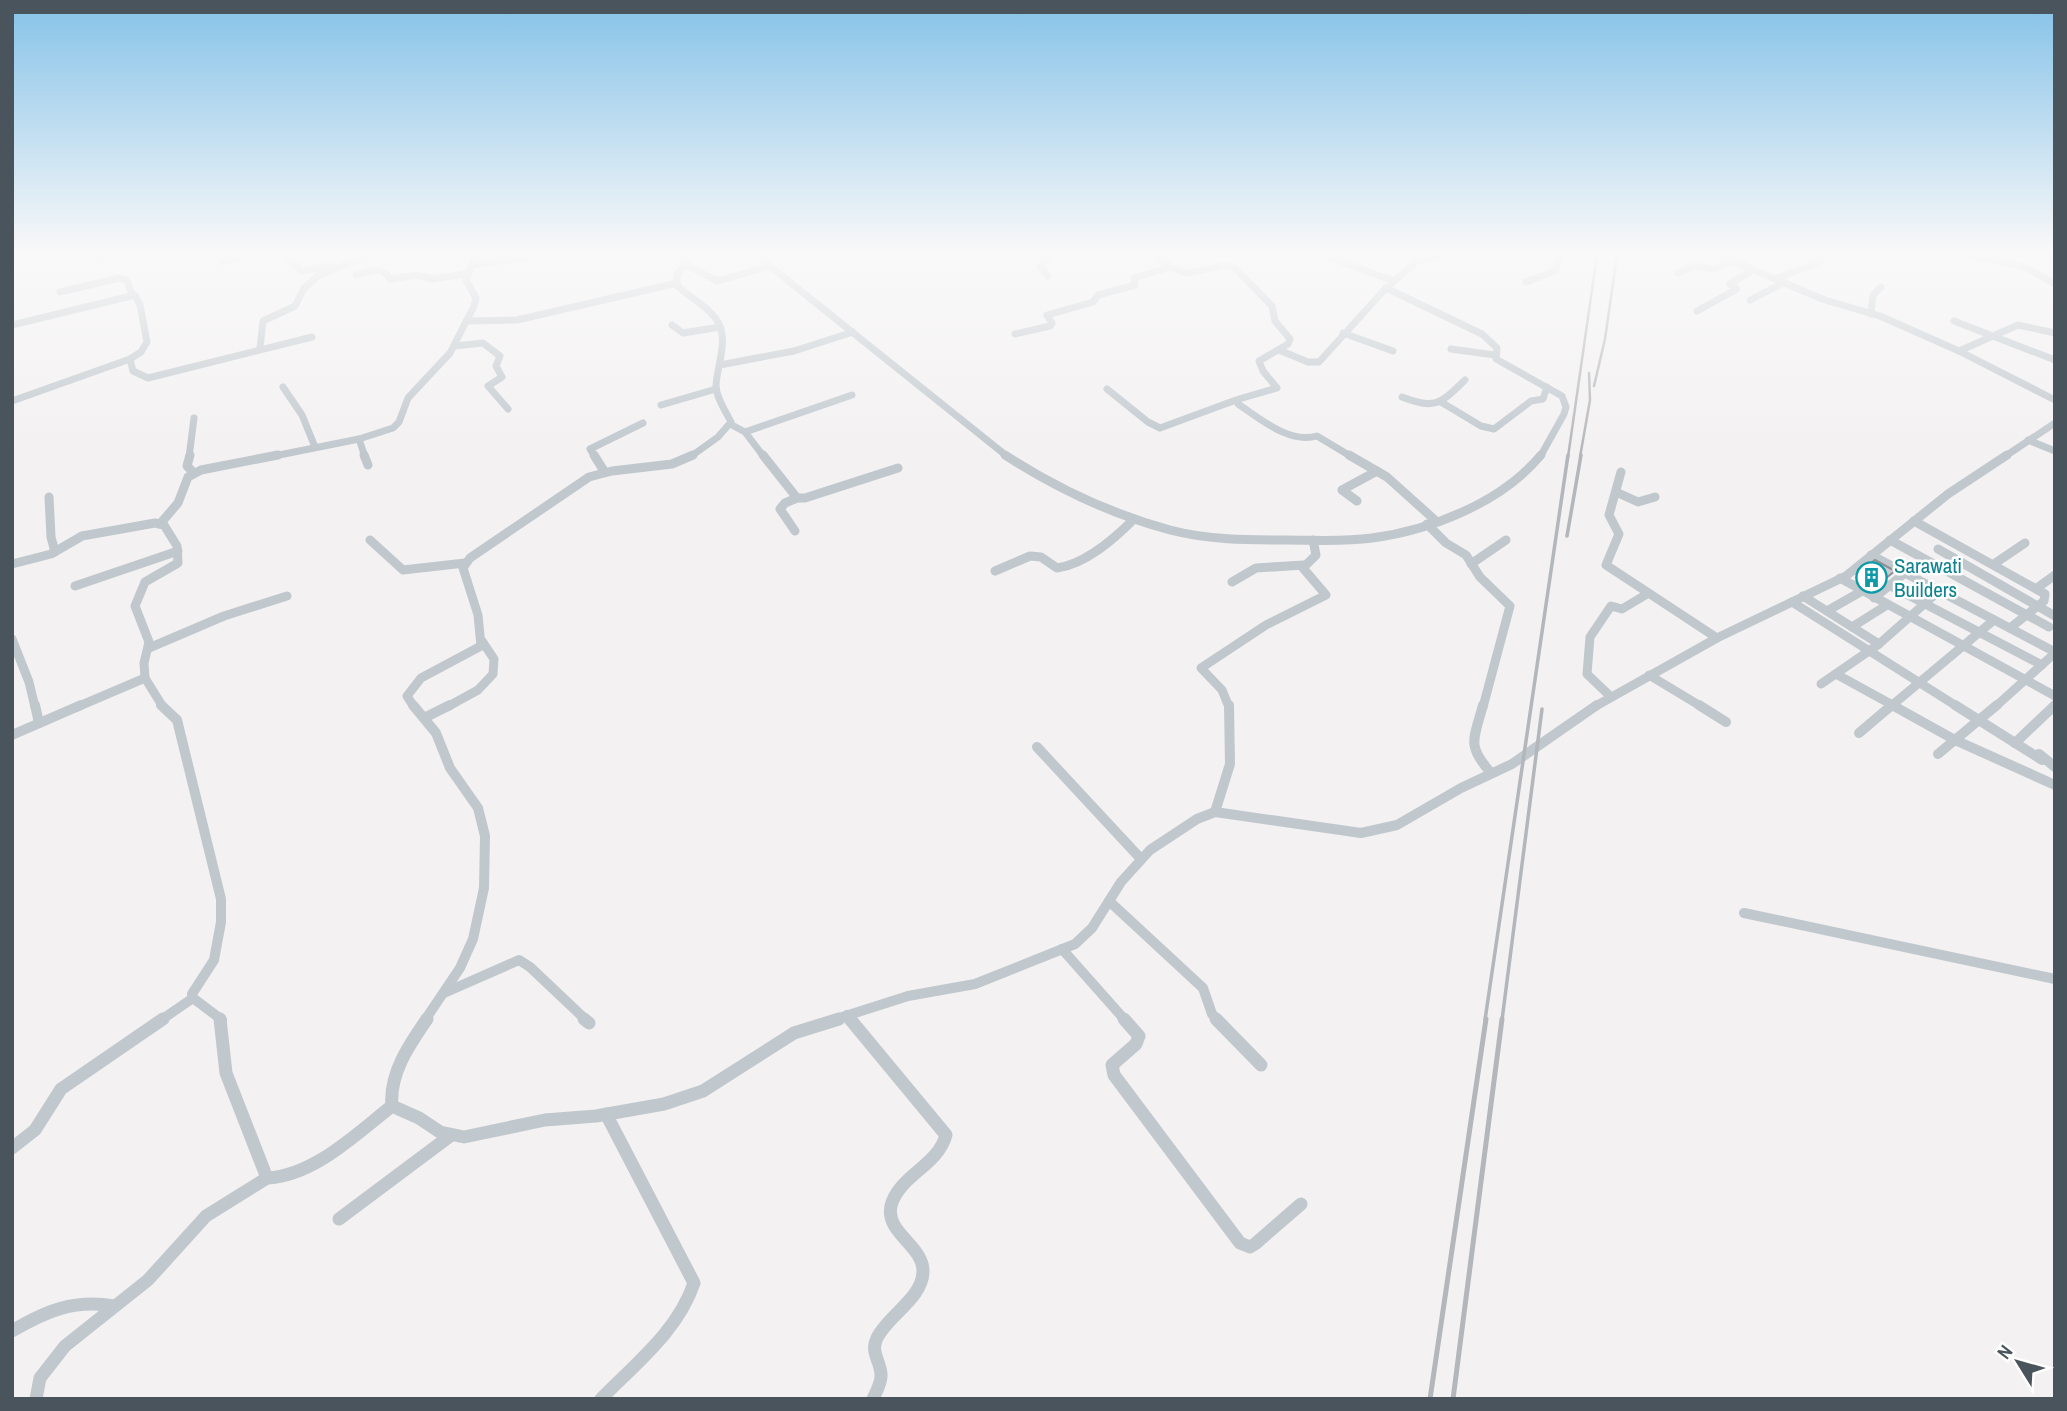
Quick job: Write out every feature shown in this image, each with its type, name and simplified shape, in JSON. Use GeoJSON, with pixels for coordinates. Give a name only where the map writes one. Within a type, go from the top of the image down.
{"type":"FeatureCollection","features":[{"type":"Feature","properties":{"kind":"street"},"geometry":{"type":"LineString","coordinates":[[12,401],[130,359],[141,352],[148,342],[143,321]]}},
{"type":"Feature","properties":{"kind":"street"},"geometry":{"type":"LineString","coordinates":[[260,348],[263,321]]}},
{"type":"Feature","properties":{"kind":"street"},"geometry":{"type":"LineString","coordinates":[[12,564],[55,552],[82,536],[160,524],[178,503],[185,481],[194,473],[209,467],[359,439],[389,430],[397,425],[405,402],[454,346],[466,321],[474,321]]}},
{"type":"Feature","properties":{"kind":"street"},"geometry":{"type":"LineString","coordinates":[[716,321],[724,342],[716,389],[730,424],[745,432],[797,498]]}},
{"type":"Feature","properties":{"kind":"street"},"geometry":{"type":"LineString","coordinates":[[839,321],[943,408],[1027,470],[1076,497],[1133,519],[1173,530],[1209,537],[1249,540],[1353,540],[1431,523],[1473,505],[1520,476],[1534,463],[1544,451],[1566,407],[1562,396],[1502,363],[1495,355],[1451,349]]}},
{"type":"Feature","properties":{"kind":"street"},"geometry":{"type":"LineString","coordinates":[[1015,334],[1050,326],[1051,321]]}},
{"type":"Feature","properties":{"kind":"street"},"geometry":{"type":"LineString","coordinates":[[1107,389],[1148,422],[1160,428],[1277,388],[1263,371],[1259,361],[1265,355],[1279,350],[1290,339],[1275,321]]}},
{"type":"Feature","properties":{"kind":"street"},"geometry":{"type":"LineString","coordinates":[[1279,350],[1308,362],[1319,362],[1355,321]]}},
{"type":"Feature","properties":{"kind":"street"},"geometry":{"type":"LineString","coordinates":[[1455,321],[1482,334],[1497,348],[1495,355]]}},
{"type":"Feature","properties":{"kind":"street"},"geometry":{"type":"LineString","coordinates":[[1887,321],[1959,351],[2055,400]]}},
{"type":"Feature","properties":{"kind":"street"},"geometry":{"type":"LineString","coordinates":[[1954,321],[2055,360]]}},
{"type":"Feature","properties":{"kind":"street"},"geometry":{"type":"LineString","coordinates":[[672,325],[683,333],[720,327]]}},
{"type":"Feature","properties":{"kind":"street"},"geometry":{"type":"LineString","coordinates":[[1959,351],[2018,325],[2055,334]]}},
{"type":"Feature","properties":{"kind":"street"},"geometry":{"type":"LineString","coordinates":[[720,365],[794,351],[853,332]]}},
{"type":"Feature","properties":{"kind":"street"},"geometry":{"type":"LineString","coordinates":[[1343,333],[1393,351]]}},
{"type":"Feature","properties":{"kind":"street"},"geometry":{"type":"LineString","coordinates":[[130,359],[133,371],[148,378],[312,337]]}},
{"type":"Feature","properties":{"kind":"street"},"geometry":{"type":"LineString","coordinates":[[454,346],[483,343],[500,356],[496,366],[502,377],[488,386],[508,409]]}},
{"type":"Feature","properties":{"kind":"street"},"geometry":{"type":"LineString","coordinates":[[1402,397],[1427,407],[1441,402],[1465,380]]}},
{"type":"Feature","properties":{"kind":"street"},"geometry":{"type":"LineString","coordinates":[[283,387],[302,415],[315,447]]}},
{"type":"Feature","properties":{"kind":"street"},"geometry":{"type":"LineString","coordinates":[[1441,402],[1481,426],[1494,429],[1531,401],[1541,400],[1547,387]]}},
{"type":"Feature","properties":{"kind":"street"},"geometry":{"type":"LineString","coordinates":[[661,405],[716,389]]}},
{"type":"Feature","properties":{"kind":"street"},"geometry":{"type":"LineString","coordinates":[[745,432],[852,395]]}},
{"type":"Feature","properties":{"kind":"street"},"geometry":{"type":"LineString","coordinates":[[1236,400],[1272,426],[1302,440],[1317,436],[1377,471],[1431,523],[1446,543],[1466,555],[1480,577],[1510,606],[1473,744],[1477,757],[1491,773]]}},
{"type":"Feature","properties":{"kind":"street"},"geometry":{"type":"LineString","coordinates":[[194,418],[193,441],[187,466],[194,473]]}},
{"type":"Feature","properties":{"kind":"street"},"geometry":{"type":"LineString","coordinates":[[604,471],[590,449],[643,423]]}},
{"type":"Feature","properties":{"kind":"street"},"geometry":{"type":"LineString","coordinates":[[392,1106],[450,1136],[464,1137],[545,1120],[606,1114],[664,1104],[703,1091],[794,1033],[908,996],[975,984],[1062,949],[1086,936],[1109,901],[1150,850],[1196,819],[1215,812],[1327,829],[1377,832],[1397,825],[1491,773],[1513,764],[1610,696],[1717,638],[1840,578],[1914,522],[2055,423]]}},
{"type":"Feature","properties":{"kind":"street"},"geometry":{"type":"LineString","coordinates":[[370,540],[402,570],[465,563],[589,477],[604,471],[679,462],[693,455],[730,424]]}},
{"type":"Feature","properties":{"kind":"street"},"geometry":{"type":"LineString","coordinates":[[359,439],[368,465]]}},
{"type":"Feature","properties":{"kind":"street"},"geometry":{"type":"LineString","coordinates":[[2028,440],[2055,451]]}},
{"type":"Feature","properties":{"kind":"street"},"geometry":{"type":"LineString","coordinates":[[795,531],[780,509],[785,503],[898,468]]}},
{"type":"Feature","properties":{"kind":"street"},"geometry":{"type":"LineString","coordinates":[[1357,501],[1342,490],[1377,471]]}},
{"type":"Feature","properties":{"kind":"street"},"geometry":{"type":"LineString","coordinates":[[1621,472],[1609,515],[1619,534],[1606,565],[1717,638]]}},
{"type":"Feature","properties":{"kind":"street"},"geometry":{"type":"LineString","coordinates":[[1616,492],[1638,502],[1655,496]]}},
{"type":"Feature","properties":{"kind":"street"},"geometry":{"type":"LineString","coordinates":[[49,497],[51,537],[55,552]]}},
{"type":"Feature","properties":{"kind":"street"},"geometry":{"type":"LineString","coordinates":[[995,572],[1031,555],[1042,557],[1056,568],[1062,567],[1111,541],[1133,519]]}},
{"type":"Feature","properties":{"kind":"street"},"geometry":{"type":"LineString","coordinates":[[1914,522],[2037,588],[2047,597],[2010,628]]}},
{"type":"Feature","properties":{"kind":"street"},"geometry":{"type":"LineString","coordinates":[[160,524],[173,540],[178,551],[178,563],[145,582],[139,591],[135,613],[145,628],[149,648],[144,663],[145,678],[160,704],[177,720],[183,737],[221,899],[221,922],[214,961],[192,994],[193,998]]}},
{"type":"Feature","properties":{"kind":"street"},"geometry":{"type":"LineString","coordinates":[[1232,582],[1238,575],[1251,569],[1304,565],[1316,555],[1313,540]]}},
{"type":"Feature","properties":{"kind":"street"},"geometry":{"type":"LineString","coordinates":[[1471,564],[1506,540]]}},
{"type":"Feature","properties":{"kind":"street"},"geometry":{"type":"LineString","coordinates":[[1890,540],[2052,626],[2033,641]]}},
{"type":"Feature","properties":{"kind":"street"},"geometry":{"type":"LineString","coordinates":[[1923,558],[1950,541]]}},
{"type":"Feature","properties":{"kind":"street"},"geometry":{"type":"LineString","coordinates":[[1994,564],[2025,543]]}},
{"type":"Feature","properties":{"kind":"street"},"geometry":{"type":"LineString","coordinates":[[1938,549],[2055,616]]}},
{"type":"Feature","properties":{"kind":"street"},"geometry":{"type":"LineString","coordinates":[[75,586],[178,551]]}},
{"type":"Feature","properties":{"kind":"street"},"geometry":{"type":"LineString","coordinates":[[1945,570],[1972,553]]}},
{"type":"Feature","properties":{"kind":"street"},"geometry":{"type":"LineString","coordinates":[[1871,555],[2055,652],[2026,681],[1938,754]]}},
{"type":"Feature","properties":{"kind":"street"},"geometry":{"type":"LineString","coordinates":[[424,718],[480,688],[492,678],[494,659],[482,641],[478,615],[463,568],[465,563]]}},
{"type":"Feature","properties":{"kind":"street"},"geometry":{"type":"LineString","coordinates":[[1215,812],[1230,764],[1229,704],[1222,690],[1201,668],[1266,625],[1326,594],[1304,565]]}},
{"type":"Feature","properties":{"kind":"street"},"geometry":{"type":"LineString","coordinates":[[1874,598],[1905,573]]}},
{"type":"Feature","properties":{"kind":"street"},"geometry":{"type":"LineString","coordinates":[[2037,588],[2055,575]]}},
{"type":"Feature","properties":{"kind":"street"},"geometry":{"type":"LineString","coordinates":[[1840,578],[2055,696]]}},
{"type":"Feature","properties":{"kind":"street"},"geometry":{"type":"LineString","coordinates":[[1889,584],[2042,666]]}},
{"type":"Feature","properties":{"kind":"street"},"geometry":{"type":"LineString","coordinates":[[1827,611],[1862,591]]}},
{"type":"Feature","properties":{"kind":"street"},"geometry":{"type":"LineString","coordinates":[[1821,684],[1879,644],[1940,591]]}},
{"type":"Feature","properties":{"kind":"street"},"geometry":{"type":"LineString","coordinates":[[1610,696],[1587,674],[1590,637],[1611,606],[1624,608],[1647,594]]}},
{"type":"Feature","properties":{"kind":"street"},"geometry":{"type":"LineString","coordinates":[[149,648],[224,616],[287,596]]}},
{"type":"Feature","properties":{"kind":"street"},"geometry":{"type":"LineString","coordinates":[[1803,596],[1879,644]]}},
{"type":"Feature","properties":{"kind":"street"},"geometry":{"type":"LineString","coordinates":[[1792,602],[2055,767]]}},
{"type":"Feature","properties":{"kind":"street"},"geometry":{"type":"LineString","coordinates":[[1852,627],[1887,605]]}},
{"type":"Feature","properties":{"kind":"street"},"geometry":{"type":"LineString","coordinates":[[1859,733],[1994,620]]}},
{"type":"Feature","properties":{"kind":"street"},"geometry":{"type":"LineString","coordinates":[[12,639],[29,682],[39,723]]}},
{"type":"Feature","properties":{"kind":"street"},"geometry":{"type":"LineString","coordinates":[[392,1106],[389,1091],[392,1079],[414,1038],[468,953],[477,925],[484,873],[484,825],[478,807],[450,768],[438,736],[407,696],[409,691],[434,669],[477,649],[482,641]]}},
{"type":"Feature","properties":{"kind":"street"},"geometry":{"type":"LineString","coordinates":[[1836,674],[1955,740],[2055,785]]}},
{"type":"Feature","properties":{"kind":"street"},"geometry":{"type":"LineString","coordinates":[[1649,675],[1726,722]]}},
{"type":"Feature","properties":{"kind":"street"},"geometry":{"type":"LineString","coordinates":[[12,735],[145,678]]}},
{"type":"Feature","properties":{"kind":"street"},"geometry":{"type":"LineString","coordinates":[[2017,741],[2055,705]]}},
{"type":"Feature","properties":{"kind":"street"},"geometry":{"type":"LineString","coordinates":[[2017,741],[2042,760]]}},
{"type":"Feature","properties":{"kind":"street"},"geometry":{"type":"LineString","coordinates":[[1037,747],[1141,859]]}},
{"type":"Feature","properties":{"kind":"street"},"geometry":{"type":"LineString","coordinates":[[1109,901],[1203,988],[1212,1014],[1261,1065]]}},
{"type":"Feature","properties":{"kind":"street"},"geometry":{"type":"LineString","coordinates":[[1744,913],[2055,979]]}},
{"type":"Feature","properties":{"kind":"street"},"geometry":{"type":"LineString","coordinates":[[1062,949],[1139,1036],[1136,1044],[1112,1065],[1114,1075],[1240,1243],[1250,1247],[1255,1244],[1301,1204]]}},
{"type":"Feature","properties":{"kind":"street"},"geometry":{"type":"LineString","coordinates":[[444,994],[519,960],[530,967],[589,1023]]}},
{"type":"Feature","properties":{"kind":"street"},"geometry":{"type":"LineString","coordinates":[[12,1148],[35,1130],[61,1089],[193,998]]}},
{"type":"Feature","properties":{"kind":"street"},"geometry":{"type":"LineString","coordinates":[[193,998],[222,1020],[226,1073],[267,1178]]}},
{"type":"Feature","properties":{"kind":"street"},"geometry":{"type":"LineString","coordinates":[[847,1015],[946,1135],[946,1143],[939,1153],[900,1190],[892,1202],[890,1212],[894,1223],[921,1260],[923,1268],[916,1288],[876,1340],[875,1356],[882,1377],[873,1399]]}},
{"type":"Feature","properties":{"kind":"street"},"geometry":{"type":"LineString","coordinates":[[36,1399],[40,1378],[65,1346],[164,1266],[206,1216],[267,1178],[274,1179],[309,1165],[392,1106]]}},
{"type":"Feature","properties":{"kind":"street"},"geometry":{"type":"LineString","coordinates":[[601,1399],[673,1322],[692,1294],[694,1283],[606,1114]]}},
{"type":"Feature","properties":{"kind":"street"},"geometry":{"type":"LineString","coordinates":[[339,1219],[450,1136]]}},
{"type":"Feature","properties":{"kind":"street"},"geometry":{"type":"LineString","coordinates":[[12,1331],[59,1307],[79,1302],[92,1301],[114,1306]]}},
{"type":"Feature","properties":{"kind":"building"},"geometry":{"type":"Polygon","coordinates":[[[1875,560],[1895,571],[1877,585],[1857,574],[1875,560]]]}},
{"type":"Feature","properties":{"kind":"railway"},"geometry":{"type":"LineString","coordinates":[[1568,457],[1588,321]]}},
{"type":"Feature","properties":{"kind":"railway"},"geometry":{"type":"LineString","coordinates":[[1594,386],[1608,321]]}},
{"type":"Feature","properties":{"kind":"railway"},"geometry":{"type":"LineString","coordinates":[[1580,457],[1590,400],[1589,373]]}},
{"type":"Feature","properties":{"kind":"railway"},"geometry":{"type":"LineString","coordinates":[[1485,1020],[1568,455]]}},
{"type":"Feature","properties":{"kind":"railway"},"geometry":{"type":"LineString","coordinates":[[1567,536],[1581,455]]}},
{"type":"Feature","properties":{"kind":"railway"},"geometry":{"type":"LineString","coordinates":[[1502,1020],[1542,709]]}},
{"type":"Feature","properties":{"kind":"railway"},"geometry":{"type":"LineString","coordinates":[[1430,1399],[1486,1019]]}},
{"type":"Feature","properties":{"kind":"railway"},"geometry":{"type":"LineString","coordinates":[[1453,1399],[1502,1019]]}},
{"type":"Feature","properties":{"kind":"place","name":"Sarawati Builders"},"geometry":{"type":"Point","coordinates":[1871,577]}}]}
